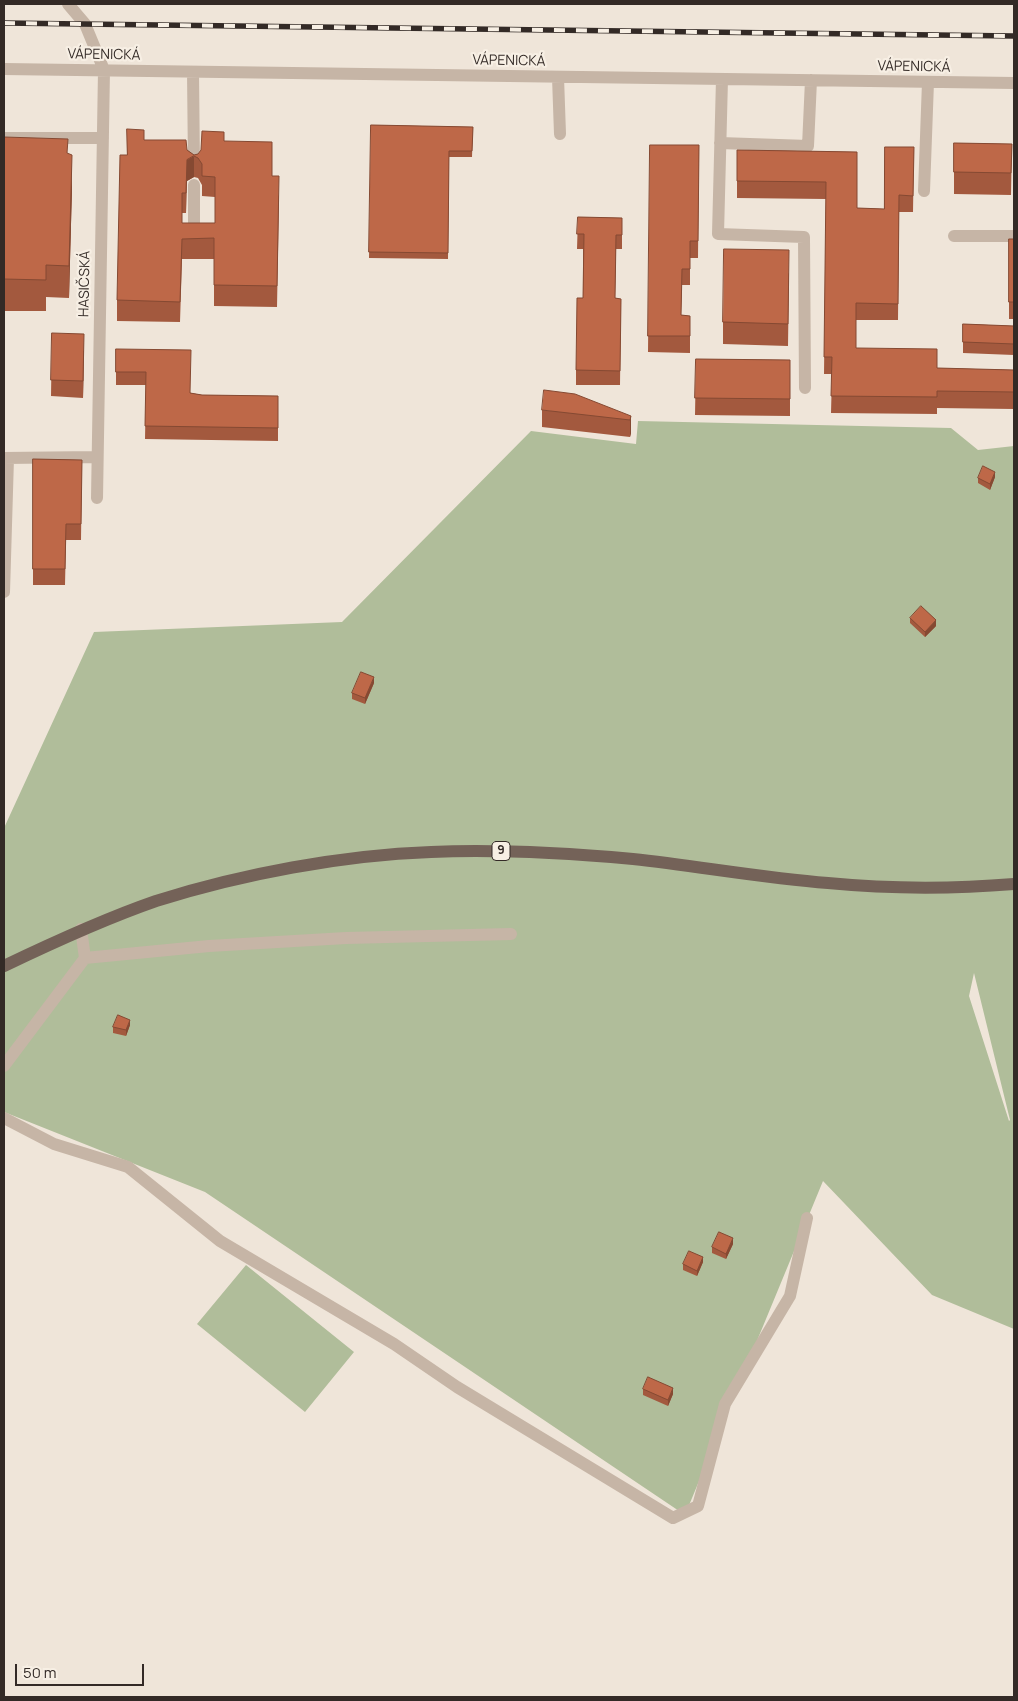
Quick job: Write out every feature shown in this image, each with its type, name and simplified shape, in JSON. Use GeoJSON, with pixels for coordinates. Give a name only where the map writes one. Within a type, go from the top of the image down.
{"type":"FeatureCollection","features":[{"type":"Feature","properties":{"kind":"main road","name":"9"},"geometry":{"type":"LineString","coordinates":[[4,966],[81,929],[157,901],[209,887],[276,871],[330,862],[430,852],[504,851],[597,857],[876,887],[932,888],[1014,884]]}},
{"type":"Feature","properties":{"kind":"street"},"geometry":{"type":"LineString","coordinates":[[68,4],[85,24],[104,70]]}},
{"type":"Feature","properties":{"kind":"street","name":"VÁPENICKÁ"},"geometry":{"type":"LineString","coordinates":[[4,69],[1014,83]]}},
{"type":"Feature","properties":{"kind":"street","name":"HASIČSKÁ"},"geometry":{"type":"LineString","coordinates":[[97,498],[104,70]]}},
{"type":"Feature","properties":{"kind":"street"},"geometry":{"type":"LineString","coordinates":[[194,72],[194,167]]}},
{"type":"Feature","properties":{"kind":"street"},"geometry":{"type":"LineString","coordinates":[[558,77],[560,134]]}},
{"type":"Feature","properties":{"kind":"street"},"geometry":{"type":"LineString","coordinates":[[722,79],[718,234],[804,237],[805,388]]}},
{"type":"Feature","properties":{"kind":"street"},"geometry":{"type":"LineString","coordinates":[[720,143],[808,146],[811,80]]}},
{"type":"Feature","properties":{"kind":"street"},"geometry":{"type":"LineString","coordinates":[[924,191],[928,82]]}},
{"type":"Feature","properties":{"kind":"street"},"geometry":{"type":"LineString","coordinates":[[4,138],[103,138]]}},
{"type":"Feature","properties":{"kind":"street"},"geometry":{"type":"LineString","coordinates":[[194,185],[194,225]]}},
{"type":"Feature","properties":{"kind":"street"},"geometry":{"type":"LineString","coordinates":[[954,236],[1014,236]]}},
{"type":"Feature","properties":{"kind":"street"},"geometry":{"type":"LineString","coordinates":[[4,592],[6,458],[97,458]]}},
{"type":"Feature","properties":{"kind":"street"},"geometry":{"type":"LineString","coordinates":[[4,1066],[85,958],[81,929]]}},
{"type":"Feature","properties":{"kind":"street"},"geometry":{"type":"LineString","coordinates":[[85,958],[209,946],[346,938],[511,934]]}},
{"type":"Feature","properties":{"kind":"street"},"geometry":{"type":"LineString","coordinates":[[4,1118],[54,1144],[128,1167],[220,1241],[394,1344],[457,1387],[673,1518],[698,1506],[725,1404],[790,1296],[807,1218]]}},
{"type":"Feature","properties":{"kind":"green space"},"geometry":{"type":"Polygon","coordinates":[[[638,421],[951,428],[978,450],[1014,446],[1014,1329],[932,1295],[823,1181],[685,1515],[205,1192],[4,1112],[4,828],[94,632],[342,622],[531,431],[636,444],[638,421]],[[974,973],[969,996],[1010,1120],[974,973]]]}},
{"type":"Feature","properties":{"kind":"green space"},"geometry":{"type":"Polygon","coordinates":[[[246,1265],[354,1352],[305,1412],[197,1324],[246,1265]]]}},
{"type":"Feature","properties":{"kind":"building"},"geometry":{"type":"Polygon","coordinates":[[[371,125],[473,127],[472,151],[449,151],[448,253],[369,252],[371,125]]]}},
{"type":"Feature","properties":{"kind":"building"},"geometry":{"type":"Polygon","coordinates":[[[127,129],[144,130],[144,140],[186,140],[187,150],[194,155],[198,154],[201,150],[202,131],[224,132],[224,141],[272,142],[272,176],[279,176],[277,286],[214,285],[214,238],[182,239],[180,302],[117,300],[120,155],[127,155],[127,129]],[[194,156],[187,160],[186,193],[182,193],[182,223],[215,223],[215,177],[202,176],[202,164],[194,156]]]}},
{"type":"Feature","properties":{"kind":"building"},"geometry":{"type":"Polygon","coordinates":[[[4,137],[68,139],[67,153],[72,155],[69,266],[46,265],[46,280],[4,279],[4,137]]]}},
{"type":"Feature","properties":{"kind":"building"},"geometry":{"type":"Polygon","coordinates":[[[954,143],[1012,144],[1011,173],[954,172],[954,143]]]}},
{"type":"Feature","properties":{"kind":"building"},"geometry":{"type":"Polygon","coordinates":[[[650,145],[699,145],[698,241],[690,241],[690,269],[682,269],[681,315],[690,316],[690,336],[648,336],[650,145]]]}},
{"type":"Feature","properties":{"kind":"building"},"geometry":{"type":"Polygon","coordinates":[[[885,147],[914,147],[913,196],[899,195],[898,304],[856,303],[856,348],[937,349],[937,368],[1014,370],[1014,392],[937,391],[937,397],[831,396],[832,357],[824,357],[826,182],[737,181],[737,150],[857,152],[857,208],[884,209],[885,147]]]}},
{"type":"Feature","properties":{"kind":"building"},"geometry":{"type":"Polygon","coordinates":[[[578,217],[622,218],[622,235],[616,235],[615,298],[621,299],[620,371],[576,370],[577,298],[583,298],[584,234],[577,234],[578,217]]]}},
{"type":"Feature","properties":{"kind":"building"},"geometry":{"type":"Polygon","coordinates":[[[1009,239],[1014,239],[1014,302],[1009,302],[1009,239]]]}},
{"type":"Feature","properties":{"kind":"building"},"geometry":{"type":"Polygon","coordinates":[[[724,249],[789,250],[788,324],[723,322],[724,249]]]}},
{"type":"Feature","properties":{"kind":"building"},"geometry":{"type":"Polygon","coordinates":[[[963,324],[1014,326],[1014,344],[963,342],[963,324]]]}},
{"type":"Feature","properties":{"kind":"building"},"geometry":{"type":"Polygon","coordinates":[[[52,333],[84,334],[83,381],[51,380],[52,333]]]}},
{"type":"Feature","properties":{"kind":"building"},"geometry":{"type":"Polygon","coordinates":[[[116,349],[191,350],[190,393],[202,395],[278,396],[278,428],[145,426],[146,372],[116,372],[116,349]]]}},
{"type":"Feature","properties":{"kind":"building"},"geometry":{"type":"Polygon","coordinates":[[[696,359],[790,360],[790,399],[695,398],[696,359]]]}},
{"type":"Feature","properties":{"kind":"building"},"geometry":{"type":"Polygon","coordinates":[[[544,390],[575,394],[631,416],[630,420],[542,410],[544,390]]]}},
{"type":"Feature","properties":{"kind":"building"},"geometry":{"type":"Polygon","coordinates":[[[33,459],[82,460],[81,524],[66,524],[65,569],[33,569],[33,459]]]}},
{"type":"Feature","properties":{"kind":"building"},"geometry":{"type":"Polygon","coordinates":[[[983,466],[995,472],[990,484],[978,478],[983,466]]]}},
{"type":"Feature","properties":{"kind":"building"},"geometry":{"type":"Polygon","coordinates":[[[921,606],[936,620],[925,632],[910,618],[921,606]]]}},
{"type":"Feature","properties":{"kind":"building"},"geometry":{"type":"Polygon","coordinates":[[[361,672],[374,677],[365,698],[352,693],[361,672]]]}},
{"type":"Feature","properties":{"kind":"building"},"geometry":{"type":"Polygon","coordinates":[[[118,1015],[130,1020],[126,1030],[113,1027],[118,1015]]]}},
{"type":"Feature","properties":{"kind":"building"},"geometry":{"type":"Polygon","coordinates":[[[719,1232],[733,1238],[726,1254],[712,1247],[719,1232]]]}},
{"type":"Feature","properties":{"kind":"building"},"geometry":{"type":"Polygon","coordinates":[[[689,1251],[703,1257],[697,1271],[683,1264],[689,1251]]]}},
{"type":"Feature","properties":{"kind":"building"},"geometry":{"type":"Polygon","coordinates":[[[648,1377],[673,1388],[668,1400],[643,1389],[648,1377]]]}},
{"type":"Feature","properties":{"kind":"railway"},"geometry":{"type":"LineString","coordinates":[[4,23],[1014,36]]}}]}
